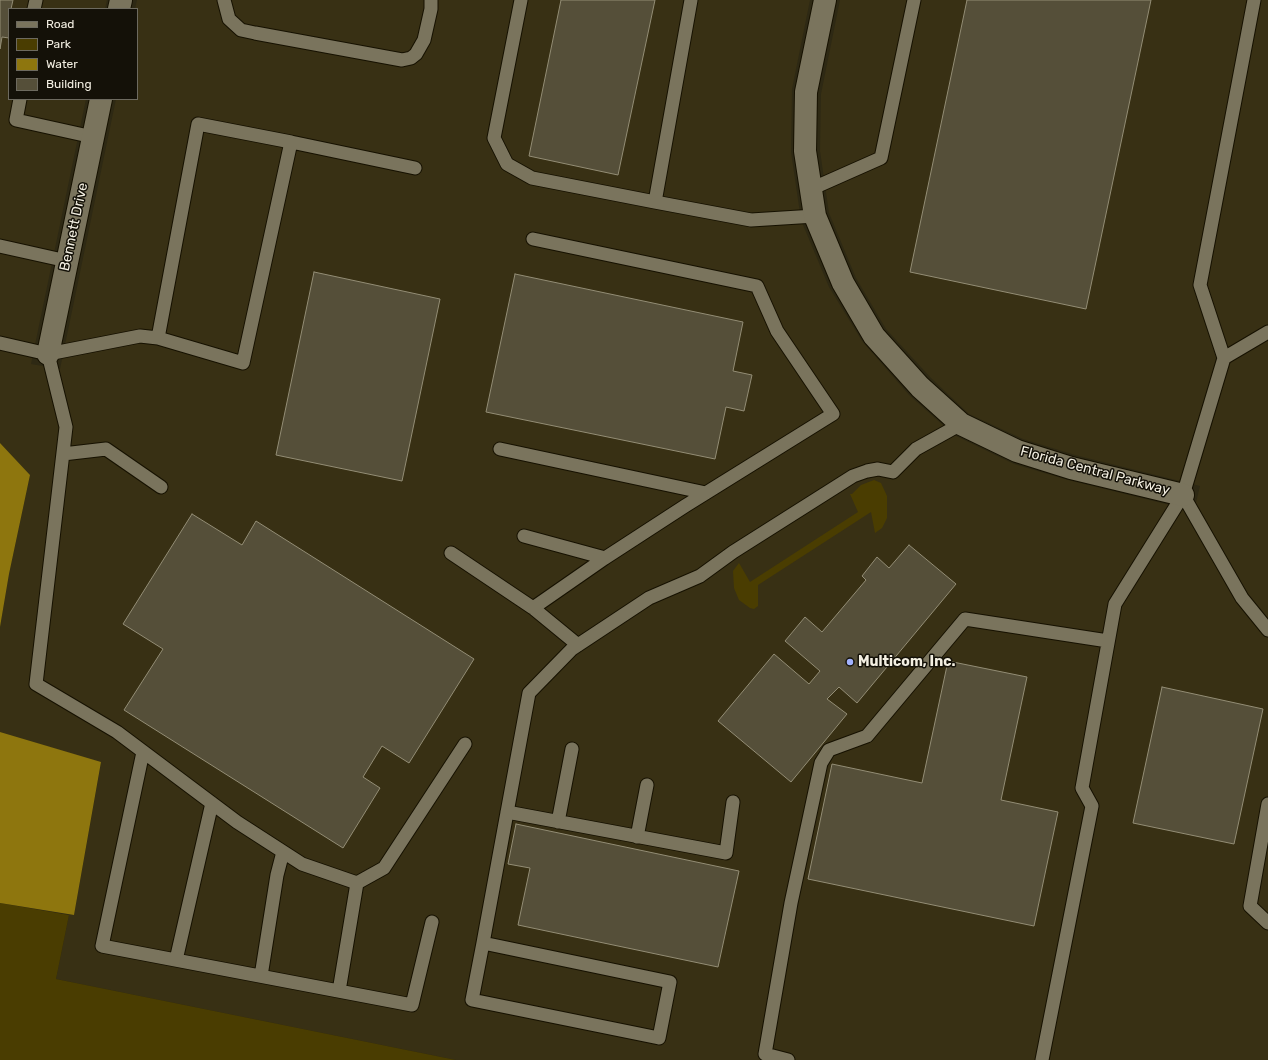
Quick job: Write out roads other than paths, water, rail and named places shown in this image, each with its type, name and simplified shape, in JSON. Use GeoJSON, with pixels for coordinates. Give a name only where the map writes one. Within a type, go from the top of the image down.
{"type":"FeatureCollection","features":[{"type":"Feature","properties":{"kind":"street","name":"Florida Central Parkway"},"geometry":{"type":"LineString","coordinates":[[826,0],[806,92],[805,151],[815,216],[843,283],[874,336],[920,387],[961,424],[1017,452],[1071,468],[1183,495]]}},
{"type":"Feature","properties":{"kind":"street","name":"Bennett Drive"},"geometry":{"type":"LineString","coordinates":[[48,354],[101,100]]}},
{"type":"Feature","properties":{"kind":"lane"},"geometry":{"type":"LineString","coordinates":[[224,0],[229,19],[241,30],[402,60],[411,58],[416,54],[424,40],[431,9],[431,0]]}},
{"type":"Feature","properties":{"kind":"lane"},"geometry":{"type":"LineString","coordinates":[[521,0],[494,138],[507,164],[532,178],[751,220],[815,216]]}},
{"type":"Feature","properties":{"kind":"lane"},"geometry":{"type":"LineString","coordinates":[[655,202],[691,0]]}},
{"type":"Feature","properties":{"kind":"lane"},"geometry":{"type":"LineString","coordinates":[[811,189],[881,158],[914,0]]}},
{"type":"Feature","properties":{"kind":"lane"},"geometry":{"type":"LineString","coordinates":[[1042,1060],[1092,806],[1082,788],[1115,604],[1183,495],[1224,358],[1200,285],[1254,0]]}},
{"type":"Feature","properties":{"kind":"lane"},"geometry":{"type":"LineString","coordinates":[[20,100],[16,120],[93,137]]}},
{"type":"Feature","properties":{"kind":"lane"},"geometry":{"type":"LineString","coordinates":[[158,338],[198,124],[415,168]]}},
{"type":"Feature","properties":{"kind":"lane"},"geometry":{"type":"LineString","coordinates":[[0,343],[48,354],[140,336],[158,338],[243,362],[291,142]]}},
{"type":"Feature","properties":{"kind":"lane"},"geometry":{"type":"LineString","coordinates":[[533,608],[605,558],[833,414],[777,331],[757,286],[534,239]]}},
{"type":"Feature","properties":{"kind":"lane"},"geometry":{"type":"LineString","coordinates":[[0,246],[67,260]]}},
{"type":"Feature","properties":{"kind":"lane"},"geometry":{"type":"LineString","coordinates":[[1224,358],[1268,332]]}},
{"type":"Feature","properties":{"kind":"lane"},"geometry":{"type":"LineString","coordinates":[[48,354],[66,427],[36,684],[117,732],[237,822],[302,864],[357,883],[384,868],[465,744]]}},
{"type":"Feature","properties":{"kind":"lane"},"geometry":{"type":"LineString","coordinates":[[483,943],[670,982],[659,1038],[472,1000],[529,693],[572,649],[649,598],[700,576],[733,552],[853,476],[867,470],[878,469],[893,472],[916,449],[961,424]]}},
{"type":"Feature","properties":{"kind":"lane"},"geometry":{"type":"LineString","coordinates":[[63,454],[106,449],[161,487]]}},
{"type":"Feature","properties":{"kind":"lane"},"geometry":{"type":"LineString","coordinates":[[500,449],[706,493]]}},
{"type":"Feature","properties":{"kind":"lane"},"geometry":{"type":"LineString","coordinates":[[1183,495],[1242,598],[1268,630]]}},
{"type":"Feature","properties":{"kind":"lane"},"geometry":{"type":"LineString","coordinates":[[524,536],[605,558]]}},
{"type":"Feature","properties":{"kind":"lane"},"geometry":{"type":"LineString","coordinates":[[451,553],[533,608],[578,645]]}},
{"type":"Feature","properties":{"kind":"lane"},"geometry":{"type":"LineString","coordinates":[[788,1060],[765,1054],[792,903],[821,763],[829,750],[867,736],[965,619],[1108,641]]}},
{"type":"Feature","properties":{"kind":"lane"},"geometry":{"type":"LineString","coordinates":[[558,822],[572,750]]}},
{"type":"Feature","properties":{"kind":"lane"},"geometry":{"type":"LineString","coordinates":[[143,752],[102,946],[412,1005],[432,922]]}},
{"type":"Feature","properties":{"kind":"lane"},"geometry":{"type":"LineString","coordinates":[[637,837],[647,785]]}},
{"type":"Feature","properties":{"kind":"lane"},"geometry":{"type":"LineString","coordinates":[[507,812],[726,853],[733,802]]}},
{"type":"Feature","properties":{"kind":"lane"},"geometry":{"type":"LineString","coordinates":[[176,960],[212,803]]}},
{"type":"Feature","properties":{"kind":"lane"},"geometry":{"type":"LineString","coordinates":[[1268,804],[1250,906],[1268,923]]}},
{"type":"Feature","properties":{"kind":"lane"},"geometry":{"type":"LineString","coordinates":[[261,976],[277,875],[283,852]]}},
{"type":"Feature","properties":{"kind":"lane"},"geometry":{"type":"LineString","coordinates":[[339,991],[357,883]]}},
{"type":"Feature","properties":{"kind":"water"},"geometry":{"type":"Polygon","coordinates":[[[0,443],[30,475],[9,574],[0,627],[0,443]]]}},
{"type":"Feature","properties":{"kind":"water"},"geometry":{"type":"Polygon","coordinates":[[[0,732],[101,762],[74,915],[0,903],[0,732]]]}},
{"type":"Feature","properties":{"kind":"place","name":"Multicom, Inc."},"geometry":{"type":"Point","coordinates":[850,662]}}]}
